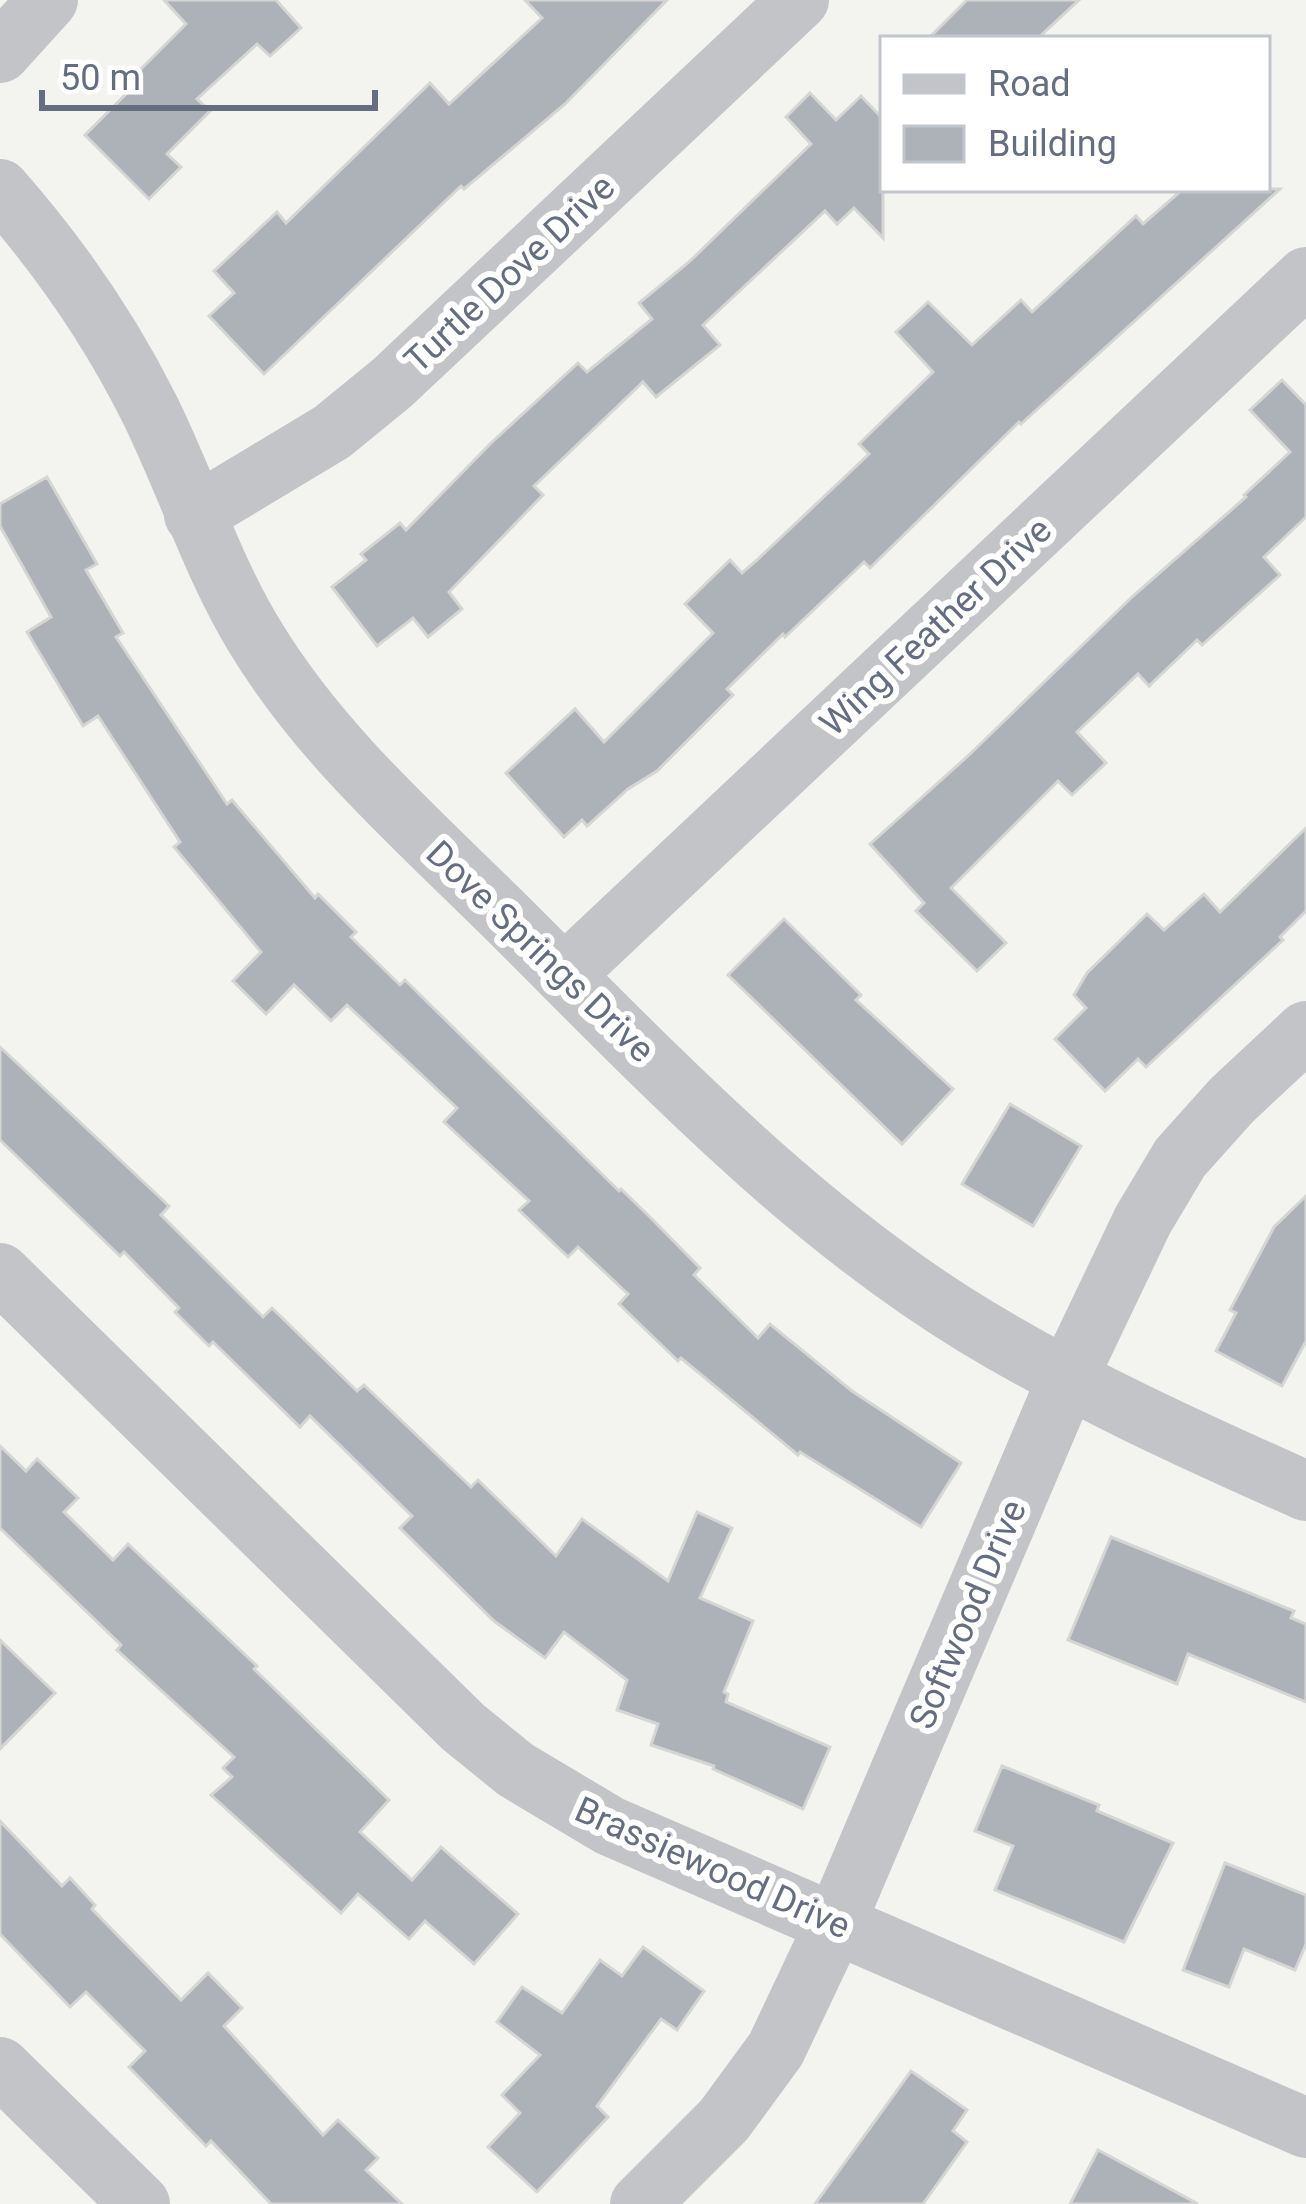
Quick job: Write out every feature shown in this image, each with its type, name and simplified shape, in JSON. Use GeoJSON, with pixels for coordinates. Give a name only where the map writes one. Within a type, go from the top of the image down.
{"type":"FeatureCollection","features":[{"type":"Feature","properties":{"kind":"street"},"geometry":{"type":"LineString","coordinates":[[0,53],[48,0]]}},
{"type":"Feature","properties":{"kind":"street","name":"Turtle Dove Drive"},"geometry":{"type":"LineString","coordinates":[[194,515],[332,432],[392,383],[799,0]]}},
{"type":"Feature","properties":{"kind":"street","name":"Dove Springs Drive"},"geometry":{"type":"LineString","coordinates":[[0,189],[65,267],[111,338],[255,638],[297,698],[393,805],[761,1164],[899,1274],[974,1325],[1068,1378],[1182,1437],[1306,1491]]}},
{"type":"Feature","properties":{"kind":"street","name":"Wing Feather Drive"},"geometry":{"type":"LineString","coordinates":[[564,975],[1306,277]]}},
{"type":"Feature","properties":{"kind":"street","name":"Softwood Drive"},"geometry":{"type":"LineString","coordinates":[[640,2204],[753,2085],[776,2049],[836,1922],[1068,1378],[1143,1220],[1180,1158],[1232,1100],[1306,1031]]}},
{"type":"Feature","properties":{"kind":"street","name":"Brassiewood Drive"},"geometry":{"type":"LineString","coordinates":[[0,1273],[463,1727],[516,1770],[610,1826],[1306,2128]]}},
{"type":"Feature","properties":{"kind":"street"},"geometry":{"type":"LineString","coordinates":[[0,2067],[140,2204]]}},
{"type":"Feature","properties":{"kind":"building"},"geometry":{"type":"Polygon","coordinates":[[[164,0],[276,0],[301,28],[270,56],[257,44],[197,99],[210,111],[167,154],[181,167],[149,199],[85,135],[128,92],[123,87],[186,24],[164,0]]]}},
{"type":"Feature","properties":{"kind":"building"},"geometry":{"type":"Polygon","coordinates":[[[525,0],[667,0],[565,104],[464,189],[461,186],[264,374],[209,316],[234,293],[214,271],[277,212],[286,223],[430,83],[449,104],[542,18],[525,0]]]}},
{"type":"Feature","properties":{"kind":"building"},"geometry":{"type":"Polygon","coordinates":[[[967,0],[1079,0],[1040,36],[931,36],[967,0]]]}},
{"type":"Feature","properties":{"kind":"building"},"geometry":{"type":"Polygon","coordinates":[[[810,93],[836,120],[861,96],[880,116],[883,238],[854,208],[837,224],[825,211],[703,325],[720,345],[656,397],[643,382],[534,486],[543,495],[449,592],[462,609],[428,637],[413,618],[377,646],[332,587],[366,560],[361,554],[400,523],[406,530],[578,363],[587,372],[652,319],[639,303],[689,262],[811,144],[786,117],[810,93]]]}},
{"type":"Feature","properties":{"kind":"building"},"geometry":{"type":"Polygon","coordinates":[[[1280,189],[1019,422],[870,568],[864,562],[785,637],[783,634],[727,689],[733,695],[657,771],[628,789],[587,826],[582,820],[564,837],[506,773],[575,709],[604,742],[713,633],[685,604],[730,560],[742,573],[757,560],[869,454],[859,444],[933,372],[896,332],[928,302],[972,345],[1021,300],[1032,312],[1136,216],[1143,224],[1180,192],[1280,189]]]}},
{"type":"Feature","properties":{"kind":"building"},"geometry":{"type":"Polygon","coordinates":[[[1282,380],[1306,405],[1306,517],[1264,557],[1280,575],[1202,645],[1197,640],[1149,686],[1138,674],[1077,732],[1106,763],[1072,795],[1058,781],[951,888],[1006,943],[977,971],[916,911],[924,903],[870,844],[1290,452],[1250,410],[1282,380]]]}},
{"type":"Feature","properties":{"kind":"building"},"geometry":{"type":"Polygon","coordinates":[[[47,477],[97,564],[86,570],[123,633],[116,637],[227,804],[232,800],[315,898],[318,894],[356,932],[351,937],[400,985],[405,980],[650,1217],[700,1268],[694,1275],[758,1338],[770,1324],[852,1391],[961,1463],[921,1527],[798,1455],[681,1358],[678,1361],[619,1304],[628,1294],[578,1247],[568,1257],[519,1210],[529,1201],[444,1122],[457,1108],[347,1005],[331,1021],[294,985],[266,1014],[233,981],[261,952],[174,847],[180,842],[98,716],[83,726],[27,632],[51,617],[0,526],[0,504],[47,477]]]}},
{"type":"Feature","properties":{"kind":"building"},"geometry":{"type":"Polygon","coordinates":[[[1306,828],[1306,911],[1280,937],[1283,940],[1146,1067],[1138,1059],[1105,1091],[1055,1039],[1086,1008],[1074,995],[1087,973],[1147,914],[1164,930],[1204,894],[1220,912],[1306,828]]]}},
{"type":"Feature","properties":{"kind":"building"},"geometry":{"type":"Polygon","coordinates":[[[784,919],[861,995],[856,1000],[953,1089],[902,1144],[728,975],[784,919]]]}},
{"type":"Feature","properties":{"kind":"building"},"geometry":{"type":"Polygon","coordinates":[[[0,1047],[169,1206],[161,1215],[263,1317],[272,1308],[357,1391],[364,1385],[471,1487],[478,1480],[556,1556],[582,1519],[668,1581],[697,1512],[732,1528],[700,1598],[753,1621],[724,1692],[726,1702],[830,1747],[803,1809],[714,1766],[651,1745],[658,1724],[617,1710],[627,1680],[564,1632],[545,1658],[494,1621],[400,1528],[412,1516],[310,1416],[300,1427],[213,1342],[209,1346],[124,1252],[120,1256],[0,1140],[0,1047]]]}},
{"type":"Feature","properties":{"kind":"building"},"geometry":{"type":"Polygon","coordinates":[[[1010,1104],[1081,1146],[1033,1226],[962,1184],[1010,1104]]]}},
{"type":"Feature","properties":{"kind":"building"},"geometry":{"type":"Polygon","coordinates":[[[1306,1196],[1306,1341],[1282,1386],[1216,1351],[1236,1313],[1230,1310],[1274,1227],[1306,1196]]]}},
{"type":"Feature","properties":{"kind":"building"},"geometry":{"type":"Polygon","coordinates":[[[0,1446],[26,1471],[37,1459],[78,1498],[64,1512],[113,1560],[128,1544],[389,1800],[360,1832],[412,1880],[441,1847],[518,1914],[474,1964],[425,1921],[409,1939],[358,1894],[341,1913],[211,1795],[232,1777],[223,1768],[234,1757],[117,1650],[121,1645],[0,1528],[0,1446]]]}},
{"type":"Feature","properties":{"kind":"building"},"geometry":{"type":"Polygon","coordinates":[[[1111,1537],[1294,1611],[1291,1618],[1306,1624],[1306,1702],[1188,1654],[1177,1684],[1068,1640],[1111,1537]]]}},
{"type":"Feature","properties":{"kind":"building"},"geometry":{"type":"Polygon","coordinates":[[[0,1640],[55,1693],[0,1749],[0,1640]]]}},
{"type":"Feature","properties":{"kind":"building"},"geometry":{"type":"Polygon","coordinates":[[[1002,1766],[1099,1805],[1097,1811],[1173,1843],[1124,1942],[995,1890],[1013,1846],[975,1831],[1002,1766]]]}},
{"type":"Feature","properties":{"kind":"building"},"geometry":{"type":"Polygon","coordinates":[[[0,1821],[62,1886],[70,1878],[95,1905],[92,1909],[181,2000],[208,1973],[242,2008],[224,2026],[323,2135],[338,2120],[378,2158],[366,2170],[402,2204],[271,2204],[211,2141],[206,2146],[129,2067],[145,2051],[86,1992],[70,2007],[0,1934],[0,1821]]]}},
{"type":"Feature","properties":{"kind":"building"},"geometry":{"type":"Polygon","coordinates":[[[1225,1863],[1306,1895],[1306,1944],[1295,1970],[1244,1949],[1229,1987],[1183,1970],[1225,1863]]]}},
{"type":"Feature","properties":{"kind":"building"},"geometry":{"type":"Polygon","coordinates":[[[643,1947],[704,1991],[677,2030],[661,2019],[597,2106],[608,2117],[537,2192],[488,2147],[520,2113],[502,2095],[540,2055],[497,2022],[522,1987],[562,2013],[600,1960],[622,1976],[643,1947]]]}},
{"type":"Feature","properties":{"kind":"building"},"geometry":{"type":"Polygon","coordinates":[[[911,2071],[967,2110],[953,2131],[967,2142],[923,2204],[815,2204],[911,2071]]]}},
{"type":"Feature","properties":{"kind":"building"},"geometry":{"type":"Polygon","coordinates":[[[1098,2150],[1113,2158],[1198,2204],[1070,2204],[1098,2150]]]}}]}
